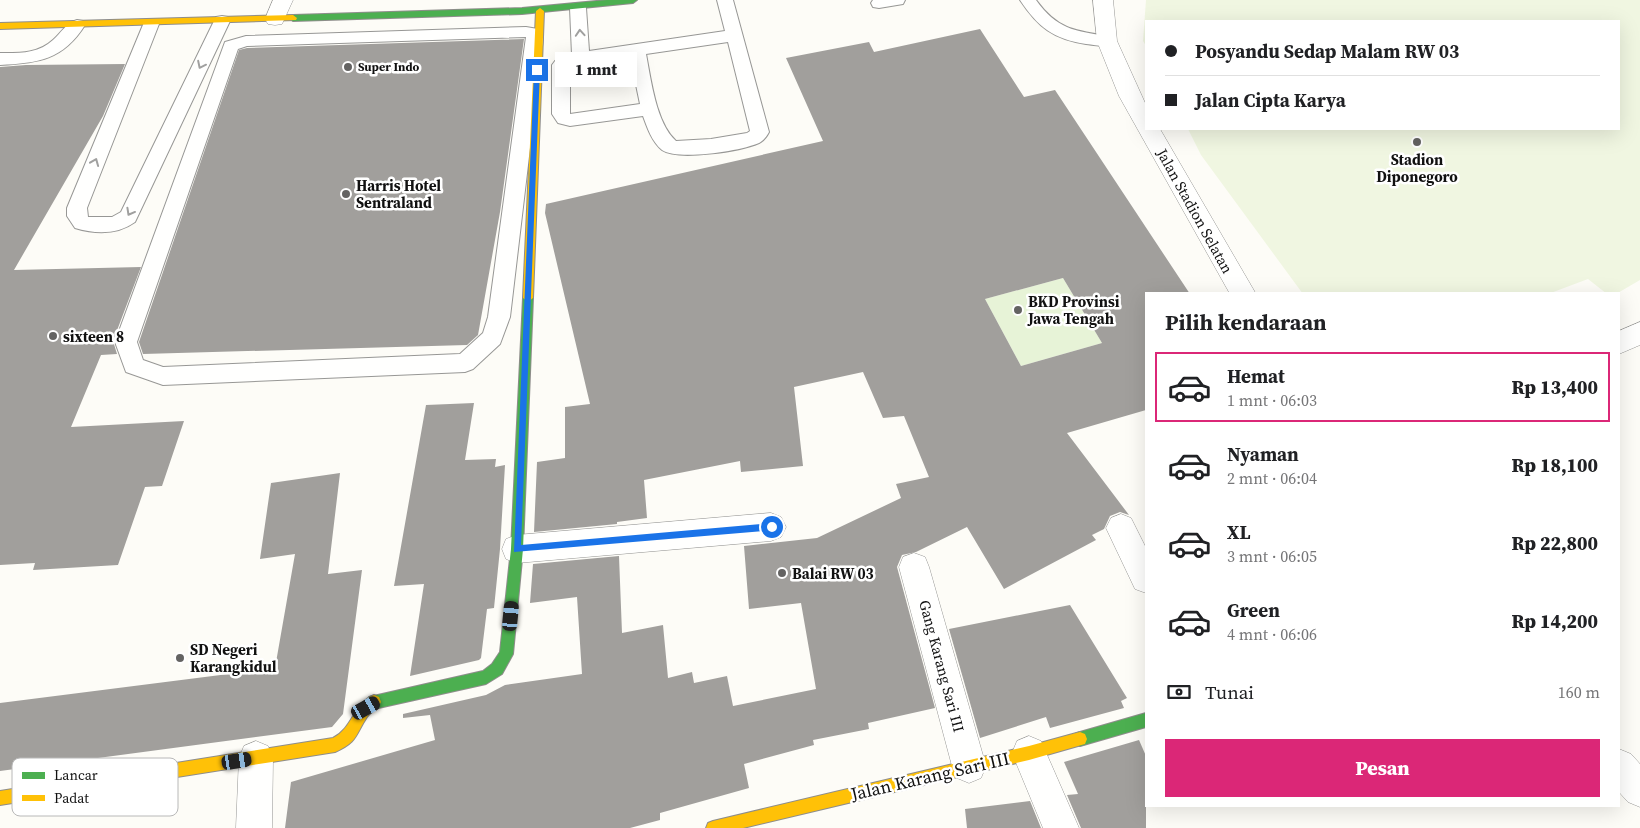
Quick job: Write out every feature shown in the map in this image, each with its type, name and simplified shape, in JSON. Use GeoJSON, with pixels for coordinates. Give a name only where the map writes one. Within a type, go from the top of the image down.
{"type":"FeatureCollection","features":[{"type":"Feature","properties":{"kind":"street"},"geometry":{"type":"LineString","coordinates":[[275,19],[283,0]]}},
{"type":"Feature","properties":{"kind":"street"},"geometry":{"type":"LineString","coordinates":[[0,26],[151,24],[496,13],[578,8],[633,0]]}},
{"type":"Feature","properties":{"kind":"street"},"geometry":{"type":"LineString","coordinates":[[1103,0],[1107,41],[1130,96],[1145,122]]}},
{"type":"Feature","properties":{"kind":"street"},"geometry":{"type":"LineString","coordinates":[[178,770],[335,745],[348,740],[356,734],[366,708],[375,702],[486,677],[497,671],[504,662],[508,649],[517,549],[540,10]]}},
{"type":"Feature","properties":{"kind":"street","name":"Jalan Stadion Selatan"},"geometry":{"type":"LineString","coordinates":[[1150,130],[1242,292]]}},
{"type":"Feature","properties":{"kind":"street"},"geometry":{"type":"LineString","coordinates":[[1620,343],[1640,334]]}},
{"type":"Feature","properties":{"kind":"street"},"geometry":{"type":"LineString","coordinates":[[517,549],[772,527]]}},
{"type":"Feature","properties":{"kind":"street"},"geometry":{"type":"LineString","coordinates":[[1121,528],[1145,577]]}},
{"type":"Feature","properties":{"kind":"street","name":"Gang Karang Sari III"},"geometry":{"type":"LineString","coordinates":[[914,567],[969,766]]}},
{"type":"Feature","properties":{"kind":"street","name":"Jalan Karang Sari III"},"geometry":{"type":"LineString","coordinates":[[713,828],[969,766],[1029,754],[1145,720]]}},
{"type":"Feature","properties":{"kind":"street"},"geometry":{"type":"LineString","coordinates":[[1029,754],[1061,828]]}},
{"type":"Feature","properties":{"kind":"street"},"geometry":{"type":"LineString","coordinates":[[254,828],[256,758]]}},
{"type":"Feature","properties":{"kind":"street"},"geometry":{"type":"LineString","coordinates":[[1620,767],[1640,790]]}},
{"type":"Feature","properties":{"kind":"lane"},"geometry":{"type":"LineString","coordinates":[[637,50],[649,109],[661,137],[670,146],[682,148],[744,141],[754,138],[760,132],[725,0]]}},
{"type":"Feature","properties":{"kind":"lane"},"geometry":{"type":"LineString","coordinates":[[878,4],[897,0]]}},
{"type":"Feature","properties":{"kind":"lane"},"geometry":{"type":"LineString","coordinates":[[1028,0],[1040,18],[1056,31],[1077,37],[1107,41]]}},
{"type":"Feature","properties":{"kind":"lane"},"geometry":{"type":"LineString","coordinates":[[578,8],[581,58]]}},
{"type":"Feature","properties":{"kind":"lane"},"geometry":{"type":"LineString","coordinates":[[482,33],[496,13]]}},
{"type":"Feature","properties":{"kind":"lane"},"geometry":{"type":"LineString","coordinates":[[275,19],[280,40]]}},
{"type":"Feature","properties":{"kind":"lane"},"geometry":{"type":"LineString","coordinates":[[151,24],[77,208],[77,216],[82,222],[95,225],[116,224],[128,217],[222,21]]}},
{"type":"Feature","properties":{"kind":"lane"},"geometry":{"type":"LineString","coordinates":[[0,59],[28,58],[48,54],[58,47],[77,25]]}},
{"type":"Feature","properties":{"kind":"lane"},"geometry":{"type":"LineString","coordinates":[[526,32],[532,33],[535,38],[499,317],[492,338],[465,363],[163,376],[134,366],[126,342],[227,54],[231,46],[246,41],[280,40],[526,32]]}},
{"type":"Feature","properties":{"kind":"lane"},"geometry":{"type":"LineString","coordinates":[[649,109],[570,120],[564,119],[561,114],[561,65],[581,58],[735,36]]}},
{"type":"Feature","properties":{"kind":"green space","name":"Stadion Diponegoro"},"geometry":{"type":"Polygon","coordinates":[[[1146,0],[1640,0],[1640,280],[1619,292],[1604,292],[1588,279],[1553,292],[1302,292],[1201,155],[1188,130],[1620,130],[1620,20],[1145,20],[1145,44],[1143,41],[1146,0]]]}},
{"type":"Feature","properties":{"kind":"green space"},"geometry":{"type":"Polygon","coordinates":[[[1063,278],[1102,343],[1021,366],[985,299],[1063,278]]]}},
{"type":"Feature","properties":{"kind":"building"},"geometry":{"type":"Polygon","coordinates":[[[980,29],[1024,97],[1055,90],[1189,292],[1145,292],[1145,410],[1067,433],[1129,515],[1120,512],[1110,516],[1104,529],[1092,535],[1096,540],[1004,589],[967,527],[916,552],[902,555],[897,567],[935,708],[868,723],[869,729],[813,740],[814,745],[744,764],[749,788],[660,813],[660,820],[630,828],[285,828],[291,782],[435,740],[430,715],[403,718],[403,714],[486,695],[505,685],[582,674],[577,597],[530,603],[533,564],[619,556],[622,633],[663,625],[668,678],[692,672],[694,683],[727,676],[733,706],[816,689],[801,603],[749,609],[744,546],[817,538],[901,498],[896,484],[929,477],[904,416],[883,418],[863,372],[794,387],[803,466],[741,472],[740,461],[644,480],[647,518],[617,522],[617,524],[534,532],[537,462],[565,458],[565,407],[590,404],[545,213],[546,204],[823,141],[786,58],[869,42],[874,52],[980,29]],[[1063,278],[985,299],[1021,366],[1102,343],[1063,278]]]}},
{"type":"Feature","properties":{"kind":"building","name":"Harris Hotel Sentraland"},"geometry":{"type":"Polygon","coordinates":[[[524,39],[500,212],[478,335],[467,345],[143,354],[139,342],[239,50],[247,48],[524,39]]]}},
{"type":"Feature","properties":{"kind":"building"},"geometry":{"type":"Polygon","coordinates":[[[125,64],[103,116],[14,270],[141,267],[113,341],[117,354],[101,355],[71,427],[184,421],[162,486],[145,487],[118,565],[33,570],[35,563],[0,565],[0,67],[125,64]]]}},
{"type":"Feature","properties":{"kind":"building"},"geometry":{"type":"Polygon","coordinates":[[[474,403],[465,460],[496,459],[495,467],[505,465],[494,608],[487,609],[481,658],[479,660],[410,676],[424,584],[394,586],[426,405],[474,403]]]}},
{"type":"Feature","properties":{"kind":"building"},"geometry":{"type":"Polygon","coordinates":[[[340,473],[328,574],[362,570],[343,714],[332,727],[98,758],[12,758],[12,769],[0,771],[0,703],[275,668],[295,554],[260,559],[271,483],[340,473]]]}},
{"type":"Feature","properties":{"kind":"building"},"geometry":{"type":"Polygon","coordinates":[[[1070,605],[1127,698],[1121,701],[1124,708],[1050,728],[1046,717],[980,738],[949,629],[1070,605]]]}},
{"type":"Feature","properties":{"kind":"building"},"geometry":{"type":"Polygon","coordinates":[[[1139,740],[1145,754],[1146,828],[1081,828],[1067,795],[1078,794],[1064,762],[1139,740]]]}},
{"type":"Feature","properties":{"kind":"building"},"geometry":{"type":"Polygon","coordinates":[[[1030,801],[1041,828],[967,828],[965,809],[1030,801]]]}},
{"type":"Feature","properties":{"kind":"traffic: fast"},"geometry":{"type":"LineString","coordinates":[[293,18],[522,11],[633,0]]}},
{"type":"Feature","properties":{"kind":"traffic: fast"},"geometry":{"type":"LineString","coordinates":[[374,702],[486,677],[497,669],[506,654],[517,549],[528,298]]}},
{"type":"Feature","properties":{"kind":"traffic: fast"},"geometry":{"type":"LineString","coordinates":[[1080,739],[1145,720]]}},
{"type":"Feature","properties":{"kind":"traffic: slow"},"geometry":{"type":"LineString","coordinates":[[528,298],[540,11]]}},
{"type":"Feature","properties":{"kind":"traffic: slow"},"geometry":{"type":"LineString","coordinates":[[0,26],[293,18]]}},
{"type":"Feature","properties":{"kind":"traffic: slow"},"geometry":{"type":"LineString","coordinates":[[178,770],[335,745],[351,734],[367,706],[374,702]]}},
{"type":"Feature","properties":{"kind":"traffic: slow"},"geometry":{"type":"LineString","coordinates":[[713,828],[1029,753],[1080,739]]}},
{"type":"Feature","properties":{"kind":"traffic: slow"},"geometry":{"type":"LineString","coordinates":[[0,798],[12,796]]}},
{"type":"Feature","properties":{"kind":"place","name":"Super Indo"},"geometry":{"type":"Point","coordinates":[348,67]}},
{"type":"Feature","properties":{"kind":"place","name":"Stadion Diponegoro"},"geometry":{"type":"Point","coordinates":[1417,142]}},
{"type":"Feature","properties":{"kind":"place","name":"Harris Hotel Sentraland"},"geometry":{"type":"Point","coordinates":[346,194]}},
{"type":"Feature","properties":{"kind":"place","name":"BKD Provinsi Jawa Tengah"},"geometry":{"type":"Point","coordinates":[1018,310]}},
{"type":"Feature","properties":{"kind":"place","name":"sixteen 8"},"geometry":{"type":"Point","coordinates":[53,336]}},
{"type":"Feature","properties":{"kind":"place","name":"Balai RW 03"},"geometry":{"type":"Point","coordinates":[782,573]}},
{"type":"Feature","properties":{"kind":"place","name":"SD Negeri Karangkidul"},"geometry":{"type":"Point","coordinates":[180,658]}},
{"type":"Feature","properties":{"kind":"route"},"geometry":{"type":"LineString","coordinates":[[537,70],[517,549],[772,527]]}}]}
